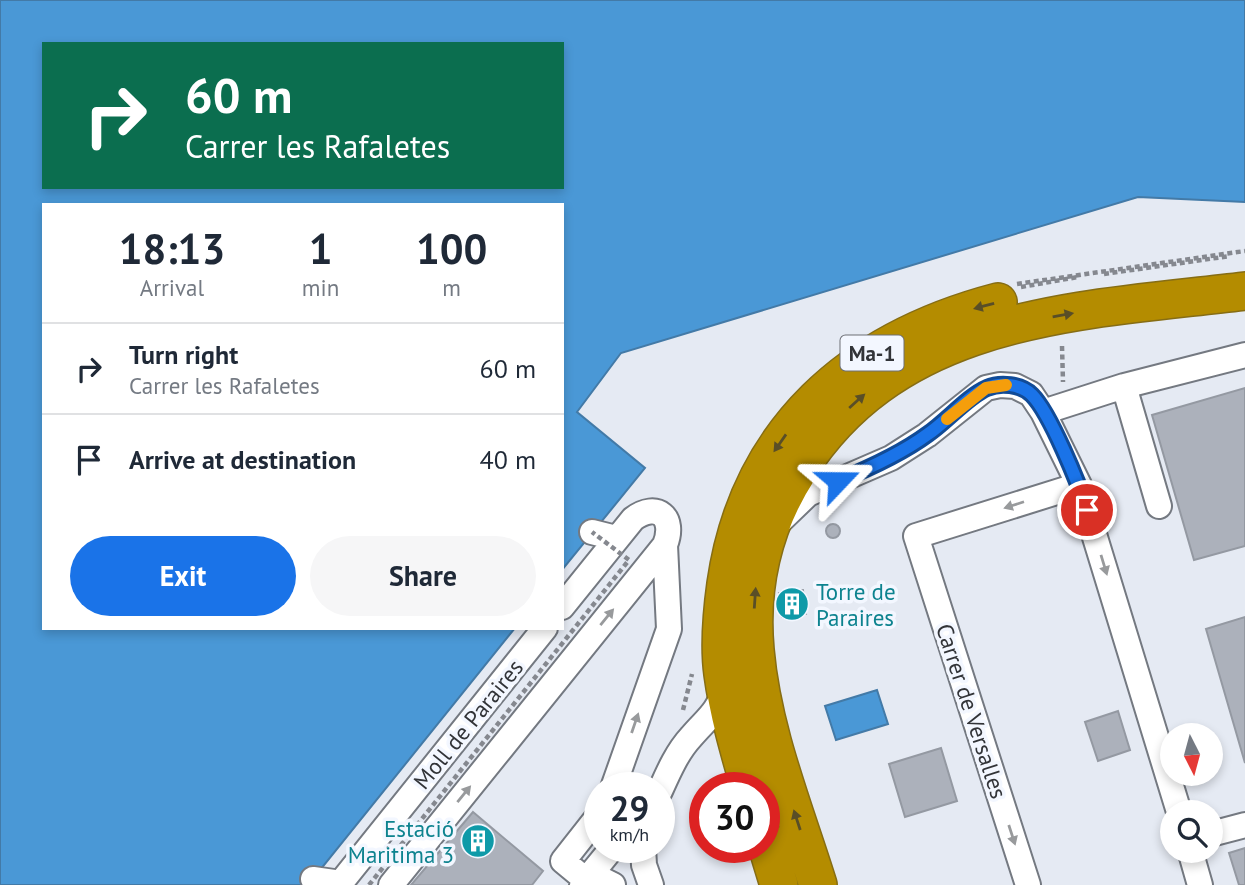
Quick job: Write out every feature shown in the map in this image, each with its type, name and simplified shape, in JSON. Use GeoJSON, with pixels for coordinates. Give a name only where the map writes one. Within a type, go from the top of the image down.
{"type":"FeatureCollection","features":[{"type":"Feature","properties":{"kind":"highway","name":"Ma-1"},"geometry":{"type":"LineString","coordinates":[[760,772],[733,726],[723,673],[724,601],[730,558],[749,498],[781,440],[802,415],[859,362],[903,336],[974,309],[1048,292],[1245,266]]}},
{"type":"Feature","properties":{"kind":"highway","name":"Ma-1"},"geometry":{"type":"LineString","coordinates":[[768,772],[771,736],[755,649],[754,604],[764,543],[794,478],[822,437],[873,387],[917,359],[966,338],[1017,323],[1245,291]]}},
{"type":"Feature","properties":{"kind":"highway","name":"Ma-1"},"geometry":{"type":"LineString","coordinates":[[780,810],[818,885]]}},
{"type":"Feature","properties":{"kind":"highway"},"geometry":{"type":"LineString","coordinates":[[772,863],[779,885]]}},
{"type":"Feature","properties":{"kind":"street"},"geometry":{"type":"LineString","coordinates":[[1043,412],[1124,386],[1245,355]]}},
{"type":"Feature","properties":{"kind":"street"},"geometry":{"type":"LineString","coordinates":[[764,543],[782,518],[808,494],[891,458],[928,435],[986,388],[1014,386],[1031,394],[1043,412],[1079,485],[1174,800]]}},
{"type":"Feature","properties":{"kind":"street"},"geometry":{"type":"LineString","coordinates":[[1124,386],[1159,506]]}},
{"type":"Feature","properties":{"kind":"street","name":"Carrer de Versalles"},"geometry":{"type":"LineString","coordinates":[[1028,885],[916,536],[1079,485]]}},
{"type":"Feature","properties":{"kind":"street"},"geometry":{"type":"LineString","coordinates":[[391,885],[665,545],[670,533],[664,515],[654,511],[642,512],[616,538],[564,604]]}},
{"type":"Feature","properties":{"kind":"street"},"geometry":{"type":"LineString","coordinates":[[592,532],[616,538]]}},
{"type":"Feature","properties":{"kind":"street"},"geometry":{"type":"LineString","coordinates":[[619,772],[669,629],[665,545]]}},
{"type":"Feature","properties":{"kind":"street","name":"Moll de Paraires"},"geometry":{"type":"LineString","coordinates":[[340,884],[543,630]]}},
{"type":"Feature","properties":{"kind":"street"},"geometry":{"type":"LineString","coordinates":[[668,772],[686,727],[713,716],[726,687]]}},
{"type":"Feature","properties":{"kind":"street"},"geometry":{"type":"LineString","coordinates":[[686,727],[700,731],[733,726]]}},
{"type":"Feature","properties":{"kind":"street"},"geometry":{"type":"LineString","coordinates":[[1223,831],[1245,825]]}},
{"type":"Feature","properties":{"kind":"street"},"geometry":{"type":"LineString","coordinates":[[584,834],[563,861],[584,882]]}},
{"type":"Feature","properties":{"kind":"street"},"geometry":{"type":"LineString","coordinates":[[584,882],[600,863]]}},
{"type":"Feature","properties":{"kind":"street"},"geometry":{"type":"LineString","coordinates":[[645,863],[651,885]]}},
{"type":"Feature","properties":{"kind":"street"},"geometry":{"type":"LineString","coordinates":[[1194,863],[1200,885]]}},
{"type":"Feature","properties":{"kind":"street"},"geometry":{"type":"LineString","coordinates":[[313,879],[340,884]]}},
{"type":"Feature","properties":{"kind":"street"},"geometry":{"type":"LineString","coordinates":[[584,882],[603,880],[614,885]]}},
{"type":"Feature","properties":{"kind":"path"},"geometry":{"type":"LineString","coordinates":[[1006,287],[1245,251]]}},
{"type":"Feature","properties":{"kind":"path"},"geometry":{"type":"LineString","coordinates":[[1059,389],[1065,380],[1062,346]]}},
{"type":"Feature","properties":{"kind":"path"},"geometry":{"type":"LineString","coordinates":[[369,885],[629,560],[592,532]]}},
{"type":"Feature","properties":{"kind":"path"},"geometry":{"type":"LineString","coordinates":[[686,727],[692,669]]}},
{"type":"Feature","properties":{"kind":"water"},"geometry":{"type":"Polygon","coordinates":[[[0,0],[1245,0],[1245,202],[1138,197],[621,353],[577,412],[645,468],[564,568],[564,203],[42,203],[42,630],[513,630],[308,885],[0,885],[0,0]]]}},
{"type":"Feature","properties":{"kind":"water"},"geometry":{"type":"Polygon","coordinates":[[[877,690],[888,724],[836,740],[825,706],[877,690]]]}},
{"type":"Feature","properties":{"kind":"building"},"geometry":{"type":"Polygon","coordinates":[[[1245,388],[1245,546],[1194,560],[1152,415],[1245,388]]]}},
{"type":"Feature","properties":{"kind":"building"},"geometry":{"type":"Polygon","coordinates":[[[830,524],[836,524],[840,531],[836,538],[830,538],[826,534],[826,528],[830,524]]]}},
{"type":"Feature","properties":{"kind":"building","name":"Torre de Paraires"},"geometry":{"type":"Polygon","coordinates":[[[803,590],[806,614],[782,617],[779,593],[803,590]]]}},
{"type":"Feature","properties":{"kind":"building"},"geometry":{"type":"Polygon","coordinates":[[[1245,617],[1245,763],[1206,629],[1245,617]]]}},
{"type":"Feature","properties":{"kind":"building"},"geometry":{"type":"Polygon","coordinates":[[[1118,711],[1130,750],[1098,761],[1085,722],[1118,711]]]}},
{"type":"Feature","properties":{"kind":"building"},"geometry":{"type":"Polygon","coordinates":[[[941,748],[957,801],[905,817],[889,764],[941,748]]]}},
{"type":"Feature","properties":{"kind":"building","name":"Estació Maritima 3"},"geometry":{"type":"Polygon","coordinates":[[[473,812],[543,871],[532,885],[411,885],[473,812]]]}},
{"type":"Feature","properties":{"kind":"building"},"geometry":{"type":"Polygon","coordinates":[[[1245,848],[1245,885],[1239,885],[1229,853],[1245,848]]]}},
{"type":"Feature","properties":{"kind":"slow traffic"},"geometry":{"type":"LineString","coordinates":[[947,419],[986,388],[1006,385]]}},
{"type":"Feature","properties":{"kind":"place","name":"Torre de Paraires"},"geometry":{"type":"Point","coordinates":[792,604]}},
{"type":"Feature","properties":{"kind":"place","name":"Estació Maritima 3"},"geometry":{"type":"Point","coordinates":[478,841]}},
{"type":"Feature","properties":{"kind":"route"},"geometry":{"type":"LineString","coordinates":[[838,481],[891,458],[928,435],[986,388],[1014,386],[1031,394],[1043,412],[1079,485],[1087,510]]}}]}
